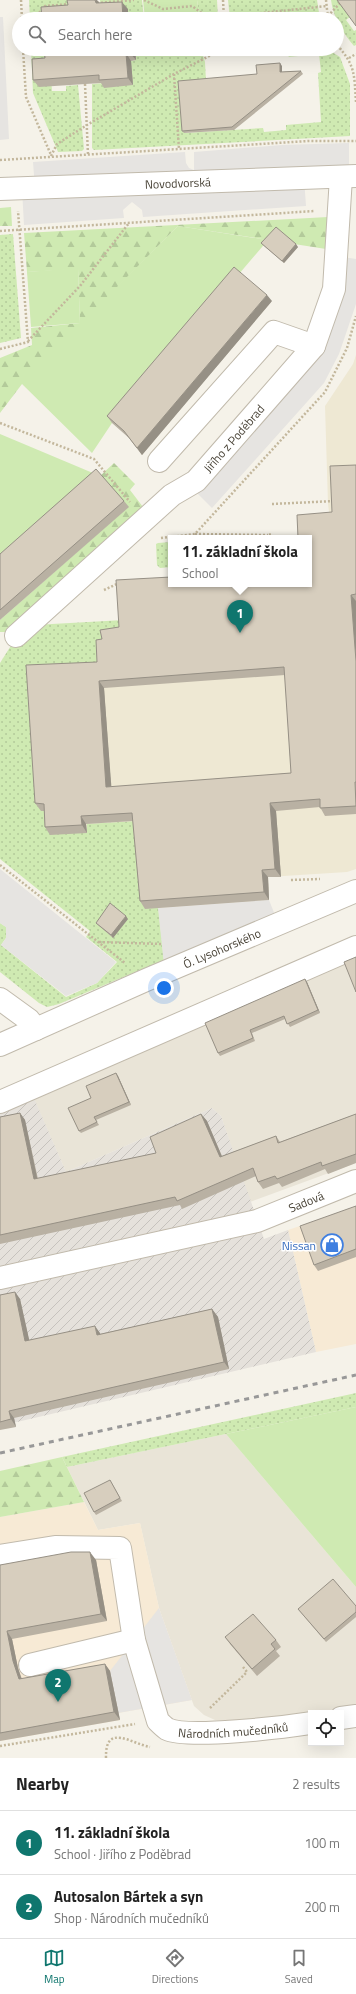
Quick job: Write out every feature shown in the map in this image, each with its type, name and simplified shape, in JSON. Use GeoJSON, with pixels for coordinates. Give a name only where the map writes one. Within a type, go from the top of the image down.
{"type":"FeatureCollection","features":[{"type":"Feature","properties":{"kind":"street","name":"Novodvorská"},"geometry":{"type":"LineString","coordinates":[[9,189],[348,176]]}},
{"type":"Feature","properties":{"kind":"street","name":"Jiřího z Poděbrad"},"geometry":{"type":"LineString","coordinates":[[16,636],[172,495],[196,481],[314,346],[334,289],[340,209],[348,176]]}},
{"type":"Feature","properties":{"kind":"street"},"geometry":{"type":"LineString","coordinates":[[159,461],[274,332],[314,346]]}},
{"type":"Feature","properties":{"kind":"street","name":"Ó. Lysohorského"},"geometry":{"type":"LineString","coordinates":[[0,1045],[146,980],[356,891]]}},
{"type":"Feature","properties":{"kind":"street"},"geometry":{"type":"LineString","coordinates":[[0,1102],[356,948]]}},
{"type":"Feature","properties":{"kind":"street"},"geometry":{"type":"LineString","coordinates":[[0,999],[29,1020],[36,1030]]}},
{"type":"Feature","properties":{"kind":"street","name":"Sadová"},"geometry":{"type":"LineString","coordinates":[[0,1278],[257,1221],[356,1181]]}},
{"type":"Feature","properties":{"kind":"street"},"geometry":{"type":"LineString","coordinates":[[0,1556],[55,1547],[120,1548],[134,1640],[158,1721]]}},
{"type":"Feature","properties":{"kind":"street"},"geometry":{"type":"LineString","coordinates":[[30,1665],[134,1640]]}},
{"type":"Feature","properties":{"kind":"street"},"geometry":{"type":"LineString","coordinates":[[344,1718],[356,1716]]}},
{"type":"Feature","properties":{"kind":"street","name":"Národních mučedníků"},"geometry":{"type":"LineString","coordinates":[[158,1721],[167,1729],[180,1732],[247,1730],[308,1723]]}},
{"type":"Feature","properties":{"kind":"path"},"geometry":{"type":"LineString","coordinates":[[21,0],[22,12]]}},
{"type":"Feature","properties":{"kind":"path"},"geometry":{"type":"LineString","coordinates":[[93,5],[93,3],[134,0]]}},
{"type":"Feature","properties":{"kind":"path"},"geometry":{"type":"LineString","coordinates":[[144,0],[163,9],[192,6],[200,12]]}},
{"type":"Feature","properties":{"kind":"path"},"geometry":{"type":"LineString","coordinates":[[223,0],[224,12]]}},
{"type":"Feature","properties":{"kind":"path"},"geometry":{"type":"LineString","coordinates":[[326,0],[328,12]]}},
{"type":"Feature","properties":{"kind":"path"},"geometry":{"type":"LineString","coordinates":[[333,12],[343,0]]}},
{"type":"Feature","properties":{"kind":"path"},"geometry":{"type":"LineString","coordinates":[[40,12],[45,6],[77,4]]}},
{"type":"Feature","properties":{"kind":"path"},"geometry":{"type":"LineString","coordinates":[[276,12],[327,6]]}},
{"type":"Feature","properties":{"kind":"path"},"geometry":{"type":"LineString","coordinates":[[344,53],[349,58],[354,73],[356,102]]}},
{"type":"Feature","properties":{"kind":"path"},"geometry":{"type":"LineString","coordinates":[[349,58],[356,54]]}},
{"type":"Feature","properties":{"kind":"path"},"geometry":{"type":"LineString","coordinates":[[23,56],[26,97],[51,156]]}},
{"type":"Feature","properties":{"kind":"path"},"geometry":{"type":"LineString","coordinates":[[51,156],[57,144],[87,125],[174,74],[209,56]]}},
{"type":"Feature","properties":{"kind":"path"},"geometry":{"type":"LineString","coordinates":[[174,74],[179,149]]}},
{"type":"Feature","properties":{"kind":"path"},"geometry":{"type":"LineString","coordinates":[[85,84],[88,154]]}},
{"type":"Feature","properties":{"kind":"path"},"geometry":{"type":"LineString","coordinates":[[0,160],[309,141],[356,141]]}},
{"type":"Feature","properties":{"kind":"path"},"geometry":{"type":"LineString","coordinates":[[17,159],[9,189],[18,230],[28,342]]}},
{"type":"Feature","properties":{"kind":"path"},"geometry":{"type":"LineString","coordinates":[[0,231],[340,209]]}},
{"type":"Feature","properties":{"kind":"path"},"geometry":{"type":"LineString","coordinates":[[0,349],[28,342],[80,286],[129,223]]}},
{"type":"Feature","properties":{"kind":"path"},"geometry":{"type":"LineString","coordinates":[[0,423],[94,460],[160,538]]}},
{"type":"Feature","properties":{"kind":"path"},"geometry":{"type":"LineString","coordinates":[[272,504],[342,500]]}},
{"type":"Feature","properties":{"kind":"path"},"geometry":{"type":"LineString","coordinates":[[195,534],[232,535]]}},
{"type":"Feature","properties":{"kind":"path"},"geometry":{"type":"LineString","coordinates":[[114,582],[122,581]]}},
{"type":"Feature","properties":{"kind":"path"},"geometry":{"type":"LineString","coordinates":[[0,865],[146,980]]}},
{"type":"Feature","properties":{"kind":"path"},"geometry":{"type":"LineString","coordinates":[[98,942],[162,944]]}},
{"type":"Feature","properties":{"kind":"path"},"geometry":{"type":"LineString","coordinates":[[196,1732],[204,1715],[247,1672],[243,1667]]}},
{"type":"Feature","properties":{"kind":"path"},"geometry":{"type":"LineString","coordinates":[[0,1746],[158,1721]]}},
{"type":"Feature","properties":{"kind":"path"},"geometry":{"type":"LineString","coordinates":[[106,1748],[106,1758]]}},
{"type":"Feature","properties":{"kind":"shaded area"},"geometry":{"type":"Polygon","coordinates":[[[0,17],[3,17],[9,139],[0,140],[0,17]]]}},
{"type":"Feature","properties":{"kind":"shaded area"},"geometry":{"type":"Polygon","coordinates":[[[349,143],[349,176],[304,178],[306,206],[143,217],[142,210],[132,202],[123,210],[124,218],[24,225],[22,189],[35,188],[33,162],[185,152],[186,163],[189,168],[194,170],[194,152],[282,145],[349,143]]]}},
{"type":"Feature","properties":{"kind":"shaded area"},"geometry":{"type":"Polygon","coordinates":[[[337,256],[356,259],[356,304],[339,354],[324,383],[212,508],[189,485],[314,346],[337,256]]]}},
{"type":"Feature","properties":{"kind":"shaded area"},"geometry":{"type":"Polygon","coordinates":[[[356,355],[356,869],[347,872],[268,877],[269,900],[158,908],[127,918],[50,835],[103,670],[177,587],[312,587],[312,535],[330,520],[328,504],[325,406],[353,364],[356,355]]]}},
{"type":"Feature","properties":{"kind":"shaded area"},"geometry":{"type":"Polygon","coordinates":[[[0,869],[116,962],[97,983],[66,996],[1,945],[6,938],[6,927],[0,923],[0,869]]]}},
{"type":"Feature","properties":{"kind":"shaded area"},"geometry":{"type":"Polygon","coordinates":[[[269,900],[279,925],[164,965],[158,908],[269,900]]]}},
{"type":"Feature","properties":{"kind":"shaded area"},"geometry":{"type":"Polygon","coordinates":[[[356,959],[356,1163],[250,1202],[221,1116],[212,1108],[66,1172],[34,1099],[356,959]]]}},
{"type":"Feature","properties":{"kind":"shaded area"},"geometry":{"type":"Polygon","coordinates":[[[30,1089],[66,1172],[212,1108],[221,1116],[264,1239],[288,1230],[316,1352],[0,1426],[0,1091],[30,1089]]]}},
{"type":"Feature","properties":{"kind":"shaded area"},"geometry":{"type":"Polygon","coordinates":[[[356,1207],[356,1344],[316,1352],[288,1230],[356,1207]]]}},
{"type":"Feature","properties":{"kind":"shaded area"},"geometry":{"type":"Polygon","coordinates":[[[226,1434],[356,1587],[356,1705],[330,1710],[308,1710],[308,1714],[259,1720],[215,1720],[204,1715],[194,1706],[159,1608],[140,1523],[98,1530],[67,1467],[226,1434]]]}},
{"type":"Feature","properties":{"kind":"shaded area"},"geometry":{"type":"Polygon","coordinates":[[[84,1502],[98,1530],[140,1523],[159,1608],[192,1700],[118,1713],[120,1720],[0,1741],[0,1517],[84,1502]]]}},
{"type":"Feature","properties":{"kind":"shaded area"},"geometry":{"type":"Polygon","coordinates":[[[159,1608],[192,1700],[118,1713],[110,1671],[159,1608]]]}},
{"type":"Feature","properties":{"kind":"green space"},"geometry":{"type":"Polygon","coordinates":[[[29,0],[87,0],[62,12],[30,12],[29,0]]]}},
{"type":"Feature","properties":{"kind":"green space"},"geometry":{"type":"Polygon","coordinates":[[[100,0],[142,0],[143,12],[127,12],[127,9],[101,11],[100,0]]]}},
{"type":"Feature","properties":{"kind":"green space"},"geometry":{"type":"Polygon","coordinates":[[[143,0],[197,0],[199,12],[144,12],[143,0]]]}},
{"type":"Feature","properties":{"kind":"green space"},"geometry":{"type":"Polygon","coordinates":[[[197,0],[217,0],[218,12],[199,12],[197,0]]]}},
{"type":"Feature","properties":{"kind":"green space"},"geometry":{"type":"Polygon","coordinates":[[[228,0],[317,0],[319,12],[229,12],[228,0]]]}},
{"type":"Feature","properties":{"kind":"green space"},"geometry":{"type":"Polygon","coordinates":[[[331,0],[347,0],[350,17],[346,20],[354,31],[356,30],[356,45],[354,46],[344,33],[344,12],[334,12],[331,0]]]}},
{"type":"Feature","properties":{"kind":"green space"},"geometry":{"type":"Polygon","coordinates":[[[31,56],[50,56],[52,91],[66,91],[66,86],[78,85],[84,149],[82,151],[58,152],[33,93],[31,56]]]}},
{"type":"Feature","properties":{"kind":"green space"},"geometry":{"type":"Polygon","coordinates":[[[136,56],[203,56],[206,81],[185,133],[263,128],[264,132],[286,130],[286,125],[321,122],[318,73],[321,72],[319,56],[338,56],[350,84],[350,136],[94,150],[92,148],[92,84],[104,83],[131,61],[136,60],[136,56]]]}},
{"type":"Feature","properties":{"kind":"green space"},"geometry":{"type":"Polygon","coordinates":[[[11,207],[12,226],[0,226],[0,208],[11,207]]]}},
{"type":"Feature","properties":{"kind":"green space"},"geometry":{"type":"Polygon","coordinates":[[[328,217],[326,249],[178,226],[22,384],[0,413],[0,358],[32,345],[31,328],[80,323],[78,269],[27,272],[24,233],[328,217]]]}},
{"type":"Feature","properties":{"kind":"green space"},"geometry":{"type":"Polygon","coordinates":[[[178,226],[268,240],[112,423],[92,453],[21,383],[178,226]]]}},
{"type":"Feature","properties":{"kind":"green space"},"geometry":{"type":"Polygon","coordinates":[[[13,234],[21,338],[0,343],[0,235],[13,234]]]}},
{"type":"Feature","properties":{"kind":"green space"},"geometry":{"type":"Polygon","coordinates":[[[78,268],[80,323],[31,327],[27,272],[78,268]]]}},
{"type":"Feature","properties":{"kind":"green space"},"geometry":{"type":"Polygon","coordinates":[[[0,434],[100,476],[0,563],[0,434]]]}},
{"type":"Feature","properties":{"kind":"green space"},"geometry":{"type":"Polygon","coordinates":[[[114,463],[135,484],[130,490],[143,507],[140,512],[6,632],[0,632],[0,620],[128,507],[100,476],[114,463]]]}},
{"type":"Feature","properties":{"kind":"green space"},"geometry":{"type":"Polygon","coordinates":[[[168,542],[168,567],[160,568],[157,565],[156,544],[168,542]]]}},
{"type":"Feature","properties":{"kind":"green space"},"geometry":{"type":"Polygon","coordinates":[[[124,620],[49,811],[87,833],[87,824],[138,821],[156,886],[164,960],[59,1004],[47,1007],[39,1003],[0,972],[0,923],[6,927],[6,938],[1,945],[66,997],[97,983],[117,962],[86,937],[90,931],[0,859],[0,663],[12,644],[34,625],[124,620]]]}},
{"type":"Feature","properties":{"kind":"green space"},"geometry":{"type":"Polygon","coordinates":[[[356,1393],[356,1407],[67,1467],[62,1457],[356,1393]]]}},
{"type":"Feature","properties":{"kind":"green space"},"geometry":{"type":"Polygon","coordinates":[[[356,1407],[356,1587],[226,1434],[356,1407]]]}},
{"type":"Feature","properties":{"kind":"green space"},"geometry":{"type":"Polygon","coordinates":[[[62,1457],[84,1502],[0,1517],[0,1471],[62,1457]]]}},
{"type":"Feature","properties":{"kind":"building"},"geometry":{"type":"Polygon","coordinates":[[[67,0],[95,0],[96,3],[122,2],[123,12],[41,12],[41,7],[68,5],[67,0]]]}},
{"type":"Feature","properties":{"kind":"building"},"geometry":{"type":"Polygon","coordinates":[[[337,0],[356,0],[356,26],[337,0]]]}},
{"type":"Feature","properties":{"kind":"building"},"geometry":{"type":"Polygon","coordinates":[[[45,56],[126,56],[128,78],[99,80],[99,75],[33,80],[32,59],[45,58],[45,56]]]}},
{"type":"Feature","properties":{"kind":"building"},"geometry":{"type":"Polygon","coordinates":[[[280,63],[280,72],[301,71],[232,127],[182,131],[178,81],[257,74],[256,65],[280,63]]]}},
{"type":"Feature","properties":{"kind":"building"},"geometry":{"type":"Polygon","coordinates":[[[276,227],[296,244],[282,261],[261,243],[276,227]]]}},
{"type":"Feature","properties":{"kind":"building"},"geometry":{"type":"Polygon","coordinates":[[[234,267],[267,295],[137,448],[124,431],[107,416],[234,267]]]}},
{"type":"Feature","properties":{"kind":"building"},"geometry":{"type":"Polygon","coordinates":[[[356,465],[356,594],[351,595],[356,661],[356,806],[320,808],[320,799],[270,803],[275,869],[262,870],[264,892],[140,901],[132,813],[81,816],[82,825],[45,827],[44,804],[35,803],[26,665],[97,662],[96,640],[102,639],[100,630],[119,627],[116,580],[168,577],[168,587],[312,587],[312,535],[298,535],[297,515],[332,512],[330,466],[356,465]],[[284,667],[99,681],[106,787],[291,773],[284,667]]]}},
{"type":"Feature","properties":{"kind":"building"},"geometry":{"type":"Polygon","coordinates":[[[96,469],[124,501],[0,610],[0,554],[96,469]]]}},
{"type":"Feature","properties":{"kind":"building"},"geometry":{"type":"Polygon","coordinates":[[[110,903],[126,916],[111,935],[96,923],[110,903]]]}},
{"type":"Feature","properties":{"kind":"building"},"geometry":{"type":"Polygon","coordinates":[[[356,957],[356,992],[344,962],[356,957]]]}},
{"type":"Feature","properties":{"kind":"building"},"geometry":{"type":"Polygon","coordinates":[[[305,979],[318,1010],[287,1024],[284,1016],[250,1030],[253,1038],[218,1053],[205,1023],[305,979]]]}},
{"type":"Feature","properties":{"kind":"building"},"geometry":{"type":"Polygon","coordinates":[[[116,1073],[129,1102],[94,1117],[97,1122],[79,1131],[68,1108],[91,1098],[86,1086],[116,1073]]]}},
{"type":"Feature","properties":{"kind":"building"},"geometry":{"type":"Polygon","coordinates":[[[20,1113],[34,1179],[156,1153],[150,1137],[201,1114],[220,1157],[276,1136],[278,1143],[356,1114],[356,1154],[322,1166],[321,1162],[277,1179],[275,1176],[258,1182],[253,1168],[177,1201],[175,1197],[0,1235],[0,1117],[20,1113]]]}},
{"type":"Feature","properties":{"kind":"building","name":"Nissan"},"geometry":{"type":"Polygon","coordinates":[[[356,1206],[356,1249],[314,1265],[300,1226],[356,1206]]]}},
{"type":"Feature","properties":{"kind":"building"},"geometry":{"type":"Polygon","coordinates":[[[15,1292],[25,1341],[95,1326],[97,1335],[212,1309],[224,1362],[9,1411],[11,1419],[0,1422],[0,1295],[15,1292]]]}},
{"type":"Feature","properties":{"kind":"building"},"geometry":{"type":"Polygon","coordinates":[[[110,1480],[120,1498],[94,1512],[84,1493],[110,1480]]]}},
{"type":"Feature","properties":{"kind":"building"},"geometry":{"type":"Polygon","coordinates":[[[71,1552],[90,1552],[101,1614],[7,1631],[13,1661],[19,1679],[105,1664],[114,1712],[0,1733],[0,1565],[71,1552]]]}},
{"type":"Feature","properties":{"kind":"building"},"geometry":{"type":"Polygon","coordinates":[[[333,1579],[356,1606],[356,1612],[324,1639],[298,1609],[333,1579]]]}},
{"type":"Feature","properties":{"kind":"building"},"geometry":{"type":"Polygon","coordinates":[[[253,1614],[276,1640],[271,1644],[275,1649],[252,1669],[225,1637],[253,1614]]]}},
{"type":"Feature","properties":{"kind":"railway"},"geometry":{"type":"LineString","coordinates":[[0,1453],[356,1375]]}},
{"type":"Feature","properties":{"kind":"place","name":"11. základní škola"},"geometry":{"type":"Point","coordinates":[240,633]}},
{"type":"Feature","properties":{"kind":"place","name":"Nissan"},"geometry":{"type":"Point","coordinates":[332,1245]}},
{"type":"Feature","properties":{"kind":"place","name":"Autosalon Bártek a syn"},"geometry":{"type":"Point","coordinates":[58,1702]}}]}
